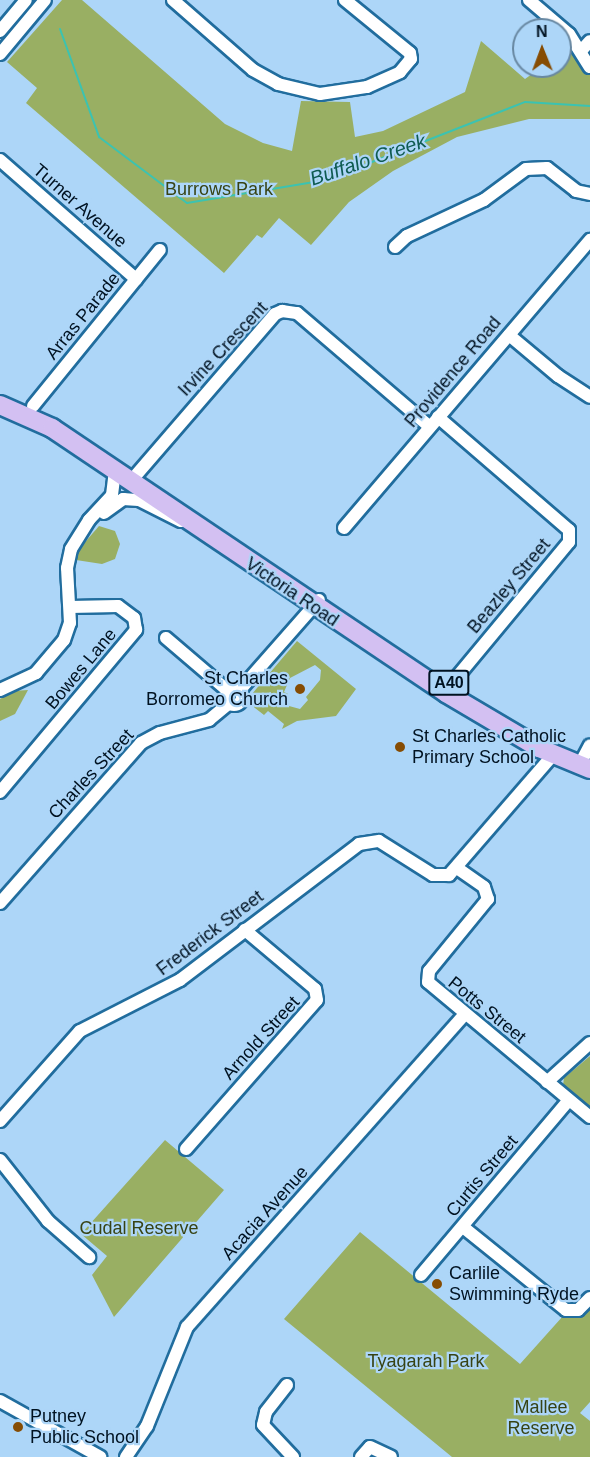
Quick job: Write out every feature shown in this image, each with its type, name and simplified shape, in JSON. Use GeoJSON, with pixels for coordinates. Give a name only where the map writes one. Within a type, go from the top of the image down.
{"type":"FeatureCollection","features":[{"type":"Feature","properties":{"kind":"highway","name":"Victoria Road"},"geometry":{"type":"LineString","coordinates":[[0,393],[33,406],[137,474],[463,704],[553,755],[587,758]]}},
{"type":"Feature","properties":{"kind":"highway","name":"Victoria Road"},"geometry":{"type":"LineString","coordinates":[[0,405],[52,428],[190,524],[317,603],[451,684],[587,758]]}},
{"type":"Feature","properties":{"kind":"street"},"geometry":{"type":"LineString","coordinates":[[18,32],[2,24],[26,0]]}},
{"type":"Feature","properties":{"kind":"street"},"geometry":{"type":"LineString","coordinates":[[0,54],[45,0]]}},
{"type":"Feature","properties":{"kind":"street"},"geometry":{"type":"LineString","coordinates":[[173,0],[188,5],[253,70],[287,87],[332,94],[385,79],[400,72],[411,59],[410,53],[345,0]]}},
{"type":"Feature","properties":{"kind":"street"},"geometry":{"type":"LineString","coordinates":[[529,0],[569,34],[587,45],[590,67]]}},
{"type":"Feature","properties":{"kind":"street","name":"Turner Avenue"},"geometry":{"type":"LineString","coordinates":[[0,160],[136,279]]}},
{"type":"Feature","properties":{"kind":"street"},"geometry":{"type":"LineString","coordinates":[[395,247],[406,236],[483,200],[526,169],[547,168],[576,191],[590,194]]}},
{"type":"Feature","properties":{"kind":"street","name":"Providence Road"},"geometry":{"type":"LineString","coordinates":[[344,528],[589,244]]}},
{"type":"Feature","properties":{"kind":"street","name":"Arras Parade"},"geometry":{"type":"LineString","coordinates":[[33,406],[160,250]]}},
{"type":"Feature","properties":{"kind":"street","name":"Irvine Crescent"},"geometry":{"type":"LineString","coordinates":[[137,474],[275,314],[282,311],[297,313],[434,422]]}},
{"type":"Feature","properties":{"kind":"street"},"geometry":{"type":"LineString","coordinates":[[509,335],[590,397]]}},
{"type":"Feature","properties":{"kind":"street","name":"Beazley Street"},"geometry":{"type":"LineString","coordinates":[[434,422],[569,530],[569,542],[451,684]]}},
{"type":"Feature","properties":{"kind":"street"},"geometry":{"type":"LineString","coordinates":[[0,690],[36,673],[61,645],[69,629],[67,568],[70,549],[89,520],[112,495],[115,472]]}},
{"type":"Feature","properties":{"kind":"street"},"geometry":{"type":"LineString","coordinates":[[70,549],[110,507],[123,499],[139,500],[161,514],[190,524]]}},
{"type":"Feature","properties":{"kind":"street","name":"Charles Street"},"geometry":{"type":"LineString","coordinates":[[0,903],[141,743],[160,733],[209,720],[317,603]]}},
{"type":"Feature","properties":{"kind":"street","name":"Bowes Lane"},"geometry":{"type":"LineString","coordinates":[[0,792],[136,630],[134,618],[118,606],[70,607]]}},
{"type":"Feature","properties":{"kind":"street"},"geometry":{"type":"LineString","coordinates":[[166,638],[232,695]]}},
{"type":"Feature","properties":{"kind":"street"},"geometry":{"type":"LineString","coordinates":[[457,868],[553,755]]}},
{"type":"Feature","properties":{"kind":"street","name":"Frederick Street"},"geometry":{"type":"LineString","coordinates":[[0,1121],[73,1037],[171,986],[364,841],[384,843],[436,876],[446,876],[457,868]]}},
{"type":"Feature","properties":{"kind":"street","name":"Potts Street"},"geometry":{"type":"LineString","coordinates":[[457,868],[484,887],[488,899],[429,972],[427,979],[432,988],[590,1117]]}},
{"type":"Feature","properties":{"kind":"street","name":"Arnold Street"},"geometry":{"type":"LineString","coordinates":[[186,1149],[317,1000],[315,990],[245,930]]}},
{"type":"Feature","properties":{"kind":"street","name":"Acacia Avenue"},"geometry":{"type":"LineString","coordinates":[[126,1457],[147,1426],[187,1327],[464,1015]]}},
{"type":"Feature","properties":{"kind":"street"},"geometry":{"type":"LineString","coordinates":[[547,1082],[590,1043]]}},
{"type":"Feature","properties":{"kind":"street","name":"Curtis Street"},"geometry":{"type":"LineString","coordinates":[[422,1275],[570,1100]]}},
{"type":"Feature","properties":{"kind":"street"},"geometry":{"type":"LineString","coordinates":[[0,1160],[48,1221],[89,1257]]}},
{"type":"Feature","properties":{"kind":"street"},"geometry":{"type":"LineString","coordinates":[[464,1227],[563,1308],[572,1311],[590,1298]]}},
{"type":"Feature","properties":{"kind":"street"},"geometry":{"type":"LineString","coordinates":[[286,1385],[266,1412],[263,1425],[293,1457]]}},
{"type":"Feature","properties":{"kind":"street"},"geometry":{"type":"LineString","coordinates":[[0,1401],[100,1457]]}},
{"type":"Feature","properties":{"kind":"street"},"geometry":{"type":"LineString","coordinates":[[361,1457],[370,1447],[391,1457]]}},
{"type":"Feature","properties":{"kind":"green space","name":"Burrows Park"},"geometry":{"type":"Polygon","coordinates":[[[62,0],[82,0],[225,124],[263,143],[292,151],[301,101],[350,102],[355,137],[383,131],[465,92],[481,41],[512,68],[512,78],[525,79],[572,78],[573,40],[590,75],[590,119],[529,119],[457,137],[393,171],[349,202],[311,245],[279,218],[262,238],[257,235],[224,273],[26,103],[37,88],[7,62],[62,0]]]}},
{"type":"Feature","properties":{"kind":"green space"},"geometry":{"type":"Polygon","coordinates":[[[99,526],[115,531],[120,544],[115,559],[102,564],[76,560],[80,548],[99,526]]]}},
{"type":"Feature","properties":{"kind":"green space"},"geometry":{"type":"Polygon","coordinates":[[[297,641],[356,689],[336,716],[297,721],[282,729],[284,724],[268,711],[264,715],[246,701],[297,641]],[[315,665],[290,678],[284,692],[288,694],[285,702],[289,706],[300,709],[308,700],[306,697],[320,680],[321,670],[315,665]]]}},
{"type":"Feature","properties":{"kind":"green space"},"geometry":{"type":"Polygon","coordinates":[[[28,690],[15,714],[0,721],[0,699],[14,691],[28,690]]]}},
{"type":"Feature","properties":{"kind":"green space"},"geometry":{"type":"Polygon","coordinates":[[[590,1056],[590,1107],[563,1085],[564,1078],[590,1056]]]}},
{"type":"Feature","properties":{"kind":"green space","name":"Cudal Reserve"},"geometry":{"type":"Polygon","coordinates":[[[165,1140],[224,1190],[114,1317],[92,1275],[107,1256],[81,1234],[165,1140]]]}},
{"type":"Feature","properties":{"kind":"green space","name":"Tyagarah Park"},"geometry":{"type":"Polygon","coordinates":[[[360,1232],[520,1364],[563,1316],[571,1318],[590,1305],[590,1402],[580,1413],[590,1421],[590,1457],[452,1457],[284,1319],[360,1232]]]}},
{"type":"Feature","properties":{"kind":"waterway","name":"Buffalo Creek"},"geometry":{"type":"LineString","coordinates":[[60,29],[99,137],[187,203],[326,180],[525,102],[590,106]]}},
{"type":"Feature","properties":{"kind":"place","name":"St Charles Borromeo Church"},"geometry":{"type":"Point","coordinates":[300,689]}},
{"type":"Feature","properties":{"kind":"place","name":"St Charles Catholic Primary School"},"geometry":{"type":"Point","coordinates":[400,747]}},
{"type":"Feature","properties":{"kind":"place","name":"Carlile Swimming Ryde"},"geometry":{"type":"Point","coordinates":[437,1284]}},
{"type":"Feature","properties":{"kind":"place","name":"Putney Public School"},"geometry":{"type":"Point","coordinates":[18,1427]}},
{"type":"Feature","properties":{"kind":"park label","name":"Mallee Reserve"},"geometry":{"type":"Point","coordinates":[541,1418]}}]}
